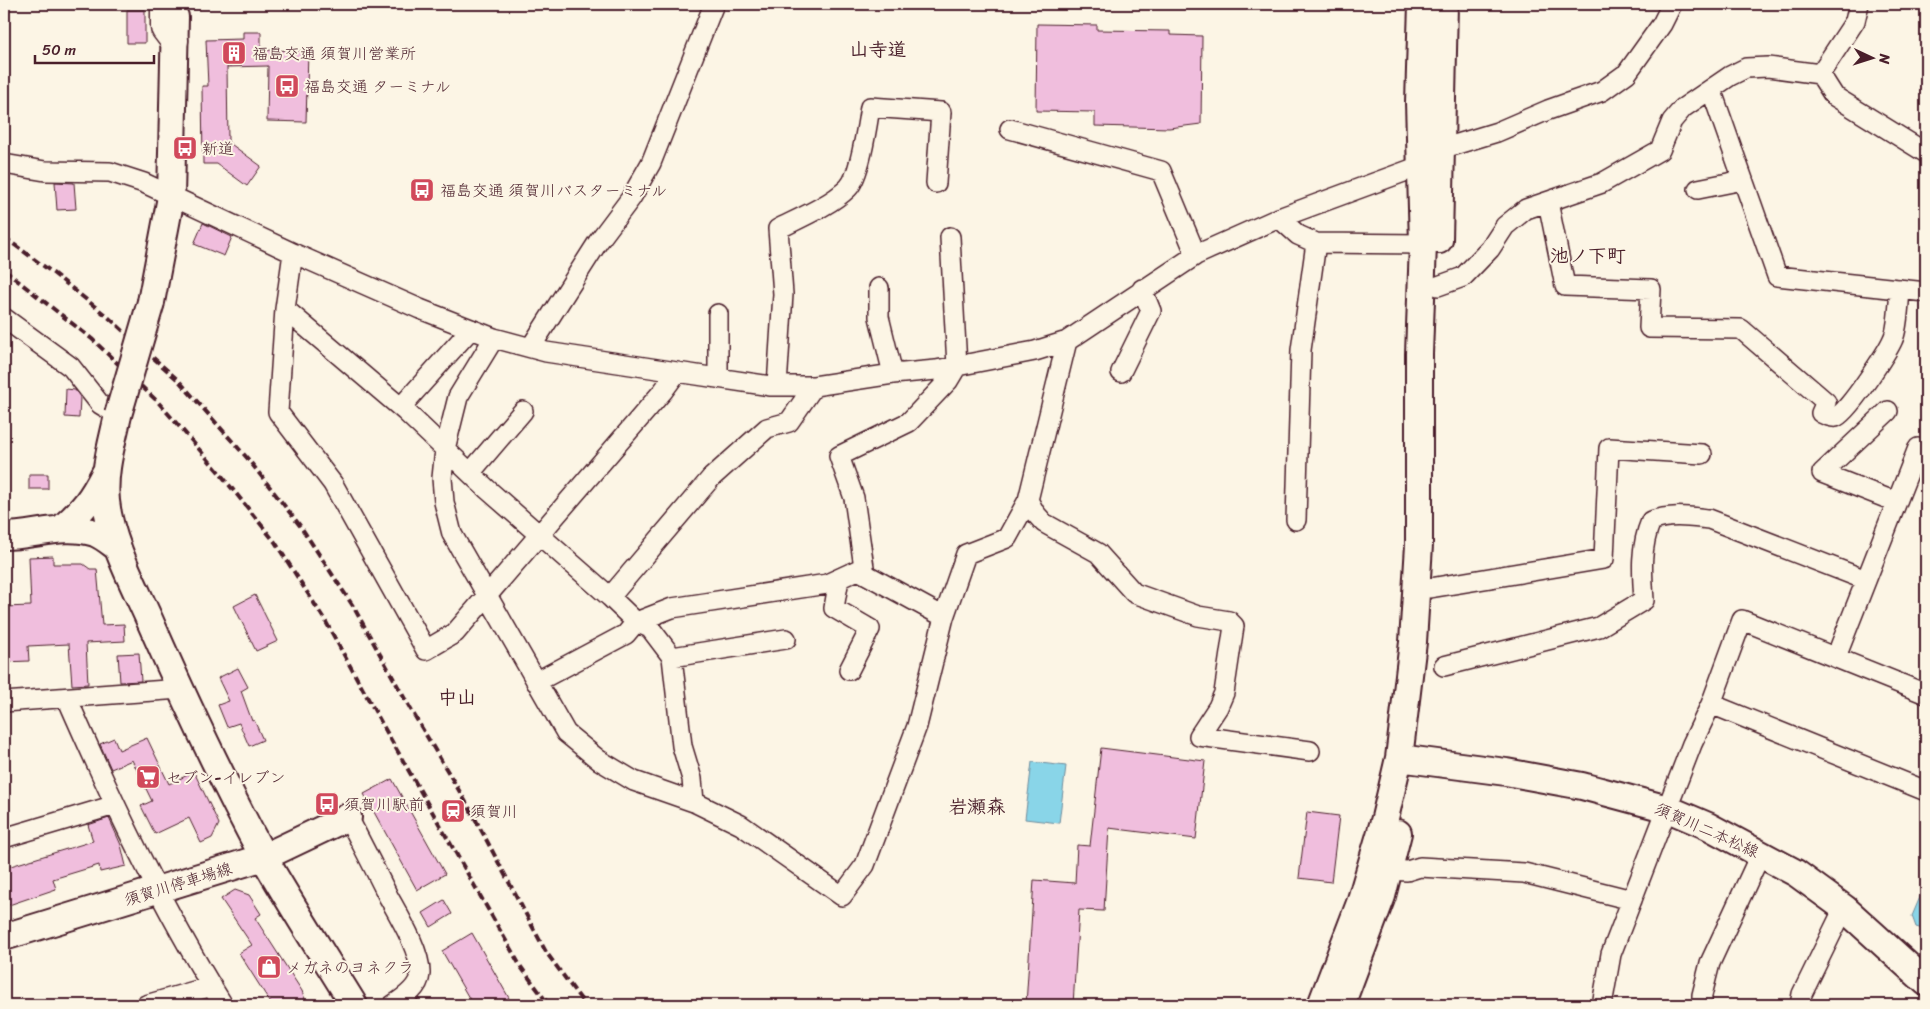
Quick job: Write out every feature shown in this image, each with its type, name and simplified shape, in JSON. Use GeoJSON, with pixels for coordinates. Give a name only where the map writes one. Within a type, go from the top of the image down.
{"type":"FeatureCollection","features":[{"type":"Feature","properties":{"kind":"highway"},"geometry":{"type":"LineString","coordinates":[[165,4],[166,28],[174,40]]}},
{"type":"Feature","properties":{"kind":"street"},"geometry":{"type":"LineString","coordinates":[[175,4],[171,197],[151,302],[118,415],[105,474],[106,501],[118,548],[180,689],[219,771],[264,857],[354,1005]]}},
{"type":"Feature","properties":{"kind":"street"},"geometry":{"type":"LineString","coordinates":[[531,348],[598,242],[631,198],[651,163],[714,4]]}},
{"type":"Feature","properties":{"kind":"street"},"geometry":{"type":"LineString","coordinates":[[1321,1005],[1360,903],[1408,759],[1419,545],[1419,354],[1423,244],[1419,102],[1422,4]]}},
{"type":"Feature","properties":{"kind":"street"},"geometry":{"type":"LineString","coordinates":[[1420,166],[1428,118],[1430,4]]}},
{"type":"Feature","properties":{"kind":"street"},"geometry":{"type":"LineString","coordinates":[[1341,1005],[1382,896],[1424,685],[1436,437],[1444,4]]}},
{"type":"Feature","properties":{"kind":"street"},"geometry":{"type":"LineString","coordinates":[[4,164],[45,171],[110,172],[144,183],[293,253],[494,338],[546,352],[677,372],[777,386],[814,386],[936,370],[1035,351],[1067,341],[1142,289],[1196,255],[1279,218],[1420,166],[1441,149],[1497,132],[1602,90],[1627,73],[1662,24],[1672,4]]}},
{"type":"Feature","properties":{"kind":"street"},"geometry":{"type":"LineString","coordinates":[[1820,74],[1855,21],[1858,4]]}},
{"type":"Feature","properties":{"kind":"street"},"geometry":{"type":"LineString","coordinates":[[1438,286],[1463,277],[1490,249],[1505,226],[1526,209],[1602,183],[1660,150],[1672,121],[1683,108],[1730,76],[1746,68],[1768,67],[1820,74],[1834,96],[1926,153]]}},
{"type":"Feature","properties":{"kind":"street"},"geometry":{"type":"LineString","coordinates":[[1710,89],[1777,276],[1926,292]]}},
{"type":"Feature","properties":{"kind":"street"},"geometry":{"type":"LineString","coordinates":[[777,386],[783,294],[778,229],[835,199],[850,187],[858,165],[870,107],[941,112],[936,182]]}},
{"type":"Feature","properties":{"kind":"street"},"geometry":{"type":"LineString","coordinates":[[1010,129],[1161,171],[1196,255]]}},
{"type":"Feature","properties":{"kind":"street"},"geometry":{"type":"LineString","coordinates":[[1698,189],[1743,180]]}},
{"type":"Feature","properties":{"kind":"street"},"geometry":{"type":"LineString","coordinates":[[1548,202],[1565,286],[1651,289],[1649,328],[1741,329],[1826,402],[1821,413],[1829,417],[1840,415],[1856,397],[1894,338],[1900,289]]}},
{"type":"Feature","properties":{"kind":"street"},"geometry":{"type":"LineString","coordinates":[[1279,218],[1298,235],[1316,243],[1423,244]]}},
{"type":"Feature","properties":{"kind":"street"},"geometry":{"type":"LineString","coordinates":[[536,682],[626,634],[636,622],[672,608],[828,584],[864,567],[854,498],[839,456],[909,422],[948,381],[957,366],[950,238]]}},
{"type":"Feature","properties":{"kind":"street"},"geometry":{"type":"LineString","coordinates":[[1296,520],[1301,350],[1316,243]]}},
{"type":"Feature","properties":{"kind":"street"},"geometry":{"type":"LineString","coordinates":[[293,253],[285,309],[278,412],[333,484],[426,650],[456,633],[663,391],[677,372]]}},
{"type":"Feature","properties":{"kind":"street"},"geometry":{"type":"LineString","coordinates":[[879,288],[879,317],[894,374]]}},
{"type":"Feature","properties":{"kind":"street"},"geometry":{"type":"LineString","coordinates":[[1121,372],[1151,311],[1142,289]]}},
{"type":"Feature","properties":{"kind":"street"},"geometry":{"type":"LineString","coordinates":[[285,309],[401,407],[470,473],[636,622],[650,628],[672,657],[682,746],[692,779],[694,802]]}},
{"type":"Feature","properties":{"kind":"street"},"geometry":{"type":"LineString","coordinates":[[718,314],[718,378]]}},
{"type":"Feature","properties":{"kind":"street"},"geometry":{"type":"LineString","coordinates":[[4,318],[70,367],[100,404],[118,415]]}},
{"type":"Feature","properties":{"kind":"street"},"geometry":{"type":"LineString","coordinates":[[401,407],[472,329]]}},
{"type":"Feature","properties":{"kind":"street"},"geometry":{"type":"LineString","coordinates":[[494,338],[458,397],[445,449],[442,478],[444,502],[452,534],[566,732],[599,760],[634,781],[694,802],[741,825],[842,896],[865,865],[918,726],[944,618],[966,554],[1007,538],[1028,500],[1067,341]]}},
{"type":"Feature","properties":{"kind":"street"},"geometry":{"type":"LineString","coordinates":[[610,597],[711,478],[767,428],[789,422],[814,386]]}},
{"type":"Feature","properties":{"kind":"street"},"geometry":{"type":"LineString","coordinates":[[470,473],[523,411]]}},
{"type":"Feature","properties":{"kind":"street"},"geometry":{"type":"LineString","coordinates":[[1888,411],[1822,473],[1896,502]]}},
{"type":"Feature","properties":{"kind":"street"},"geometry":{"type":"LineString","coordinates":[[1430,588],[1604,559],[1610,448],[1702,454]]}},
{"type":"Feature","properties":{"kind":"street"},"geometry":{"type":"LineString","coordinates":[[1836,657],[1918,448],[1926,452]]}},
{"type":"Feature","properties":{"kind":"street"},"geometry":{"type":"LineString","coordinates":[[61,529],[81,512],[91,500],[105,474]]}},
{"type":"Feature","properties":{"kind":"street"},"geometry":{"type":"LineString","coordinates":[[1028,500],[1035,513],[1044,523],[1098,553],[1134,593],[1198,616],[1229,621],[1234,626],[1224,694],[1199,736],[1310,751]]}},
{"type":"Feature","properties":{"kind":"street"},"geometry":{"type":"LineString","coordinates":[[1444,666],[1599,627],[1644,600],[1642,562],[1646,534],[1651,521],[1664,517],[1684,516],[1709,520],[1866,580]]}},
{"type":"Feature","properties":{"kind":"street"},"geometry":{"type":"LineString","coordinates":[[4,536],[61,529],[84,530],[97,534],[118,548]]}},
{"type":"Feature","properties":{"kind":"street"},"geometry":{"type":"LineString","coordinates":[[858,570],[944,618]]}},
{"type":"Feature","properties":{"kind":"street"},"geometry":{"type":"LineString","coordinates":[[839,579],[834,608],[870,630],[849,670]]}},
{"type":"Feature","properties":{"kind":"street"},"geometry":{"type":"LineString","coordinates":[[1602,1005],[1611,954],[1692,744],[1711,704],[1742,620],[1926,694]]}},
{"type":"Feature","properties":{"kind":"street"},"geometry":{"type":"LineString","coordinates":[[672,657],[786,639]]}},
{"type":"Feature","properties":{"kind":"street"},"geometry":{"type":"LineString","coordinates":[[4,702],[180,689]]}},
{"type":"Feature","properties":{"kind":"street"},"geometry":{"type":"LineString","coordinates":[[67,698],[114,805],[158,890],[223,1005]]}},
{"type":"Feature","properties":{"kind":"street"},"geometry":{"type":"LineString","coordinates":[[1711,704],[1926,791]]}},
{"type":"Feature","properties":{"kind":"street","name":"須賀川二本松線"},"geometry":{"type":"LineString","coordinates":[[1408,759],[1506,772],[1582,786],[1668,809],[1708,826],[1796,872],[1844,908],[1926,982]]}},
{"type":"Feature","properties":{"kind":"street"},"geometry":{"type":"LineString","coordinates":[[4,838],[114,805]]}},
{"type":"Feature","properties":{"kind":"street"},"geometry":{"type":"LineString","coordinates":[[348,817],[397,913],[416,956],[420,973],[418,981],[411,991],[393,1005]]}},
{"type":"Feature","properties":{"kind":"street","name":"須賀川停車場線"},"geometry":{"type":"LineString","coordinates":[[4,937],[264,857],[348,817]]}},
{"type":"Feature","properties":{"kind":"street"},"geometry":{"type":"LineString","coordinates":[[1702,1005],[1702,995],[1710,963],[1761,853]]}},
{"type":"Feature","properties":{"kind":"street"},"geometry":{"type":"LineString","coordinates":[[1388,870],[1407,870],[1420,867],[1524,873],[1632,900]]}},
{"type":"Feature","properties":{"kind":"street"},"geometry":{"type":"LineString","coordinates":[[1800,1005],[1802,994],[1844,908]]}},
{"type":"Feature","properties":{"kind":"street"},"geometry":{"type":"LineString","coordinates":[[146,1005],[212,986]]}},
{"type":"Feature","properties":{"kind":"water"},"geometry":{"type":"Polygon","coordinates":[[[1032,762],[1066,766],[1059,823],[1025,819],[1032,762]]]}},
{"type":"Feature","properties":{"kind":"water"},"geometry":{"type":"Polygon","coordinates":[[[1926,883],[1926,930],[1916,927],[1912,916],[1926,883]]]}},
{"type":"Feature","properties":{"kind":"building"},"geometry":{"type":"Polygon","coordinates":[[[127,10],[145,10],[145,43],[127,43],[127,10]]]}},
{"type":"Feature","properties":{"kind":"building"},"geometry":{"type":"Polygon","coordinates":[[[1037,24],[1097,25],[1097,30],[1170,31],[1170,35],[1202,36],[1201,124],[1169,128],[1095,126],[1095,112],[1036,111],[1037,24]]]}},
{"type":"Feature","properties":{"kind":"building"},"geometry":{"type":"Polygon","coordinates":[[[243,32],[261,32],[261,50],[308,51],[306,122],[267,121],[268,66],[227,67],[228,142],[261,166],[247,186],[217,164],[203,164],[202,86],[208,86],[206,40],[243,39],[243,32]]]}},
{"type":"Feature","properties":{"kind":"building"},"geometry":{"type":"Polygon","coordinates":[[[55,182],[74,183],[76,209],[57,210],[55,182]]]}},
{"type":"Feature","properties":{"kind":"building"},"geometry":{"type":"Polygon","coordinates":[[[203,223],[232,237],[224,256],[194,244],[203,223]]]}},
{"type":"Feature","properties":{"kind":"building"},"geometry":{"type":"Polygon","coordinates":[[[66,389],[75,390],[80,397],[79,418],[65,417],[66,389]]]}},
{"type":"Feature","properties":{"kind":"building"},"geometry":{"type":"Polygon","coordinates":[[[29,474],[48,474],[48,489],[29,489],[29,474]]]}},
{"type":"Feature","properties":{"kind":"building"},"geometry":{"type":"Polygon","coordinates":[[[53,556],[53,564],[83,564],[90,569],[97,569],[102,625],[124,624],[125,641],[86,643],[88,684],[72,685],[69,644],[28,646],[29,661],[4,662],[4,607],[31,606],[29,557],[53,556]]]}},
{"type":"Feature","properties":{"kind":"building"},"geometry":{"type":"Polygon","coordinates":[[[255,595],[278,641],[256,651],[234,606],[255,595]]]}},
{"type":"Feature","properties":{"kind":"building"},"geometry":{"type":"Polygon","coordinates":[[[139,653],[141,681],[120,682],[118,654],[139,653]]]}},
{"type":"Feature","properties":{"kind":"building"},"geometry":{"type":"Polygon","coordinates":[[[238,668],[248,687],[241,691],[252,721],[254,720],[263,740],[249,746],[239,723],[227,727],[218,705],[229,701],[218,678],[238,668]]]}},
{"type":"Feature","properties":{"kind":"building"},"geometry":{"type":"Polygon","coordinates":[[[114,738],[119,750],[147,738],[169,784],[194,772],[219,824],[212,838],[201,843],[189,818],[155,834],[141,806],[152,801],[132,760],[111,769],[100,744],[114,738]]]}},
{"type":"Feature","properties":{"kind":"building"},"geometry":{"type":"Polygon","coordinates":[[[1101,748],[1205,761],[1196,839],[1109,828],[1104,911],[1079,910],[1073,1005],[1026,1005],[1034,880],[1075,883],[1077,845],[1090,846],[1101,748]]]}},
{"type":"Feature","properties":{"kind":"building","name":"須賀川"},"geometry":{"type":"Polygon","coordinates":[[[392,779],[445,874],[417,890],[364,794],[392,779]]]}},
{"type":"Feature","properties":{"kind":"building"},"geometry":{"type":"Polygon","coordinates":[[[1307,812],[1339,816],[1331,882],[1299,878],[1307,812]]]}},
{"type":"Feature","properties":{"kind":"building"},"geometry":{"type":"Polygon","coordinates":[[[109,818],[121,845],[126,866],[100,872],[99,865],[53,879],[56,889],[6,906],[4,897],[4,868],[93,841],[88,825],[109,818]]]}},
{"type":"Feature","properties":{"kind":"building"},"geometry":{"type":"Polygon","coordinates":[[[235,890],[249,895],[261,914],[255,918],[302,991],[307,1005],[272,1005],[239,953],[252,945],[221,899],[235,890]]]}},
{"type":"Feature","properties":{"kind":"building"},"geometry":{"type":"Polygon","coordinates":[[[444,900],[452,914],[431,927],[423,913],[444,900]]]}},
{"type":"Feature","properties":{"kind":"building"},"geometry":{"type":"Polygon","coordinates":[[[472,933],[509,998],[495,1005],[473,1005],[442,951],[472,933]]]}},
{"type":"Feature","properties":{"kind":"railway"},"geometry":{"type":"LineString","coordinates":[[4,237],[108,317],[179,381],[248,459],[301,527],[353,606],[410,708],[470,809],[546,952],[585,1005]]}},
{"type":"Feature","properties":{"kind":"railway"},"geometry":{"type":"LineString","coordinates":[[4,270],[92,339],[158,402],[218,471],[275,542],[326,622],[521,967],[549,1005]]}},
{"type":"Feature","properties":{"kind":"place","name":"福島交通 須賀川営業所"},"geometry":{"type":"Point","coordinates":[234,53]}},
{"type":"Feature","properties":{"kind":"place","name":"福島交通 ターミナル"},"geometry":{"type":"Point","coordinates":[287,86]}},
{"type":"Feature","properties":{"kind":"place","name":"新道"},"geometry":{"type":"Point","coordinates":[185,148]}},
{"type":"Feature","properties":{"kind":"place","name":"福島交通 須賀川バスターミナル"},"geometry":{"type":"Point","coordinates":[422,190]}},
{"type":"Feature","properties":{"kind":"place","name":"セブン-イレブン"},"geometry":{"type":"Point","coordinates":[148,777]}},
{"type":"Feature","properties":{"kind":"place","name":"須賀川駅前"},"geometry":{"type":"Point","coordinates":[327,804]}},
{"type":"Feature","properties":{"kind":"place","name":"須賀川"},"geometry":{"type":"Point","coordinates":[453,811]}},
{"type":"Feature","properties":{"kind":"place","name":"メガネのヨネクラ"},"geometry":{"type":"Point","coordinates":[269,967]}},
{"type":"Feature","properties":{"kind":"district","name":"山寺道"},"geometry":{"type":"Point","coordinates":[878,49]}},
{"type":"Feature","properties":{"kind":"district","name":"池ノ下町"},"geometry":{"type":"Point","coordinates":[1588,255]}},
{"type":"Feature","properties":{"kind":"district","name":"中山"},"geometry":{"type":"Point","coordinates":[457,697]}},
{"type":"Feature","properties":{"kind":"district","name":"岩瀬森"},"geometry":{"type":"Point","coordinates":[977,806]}}]}
